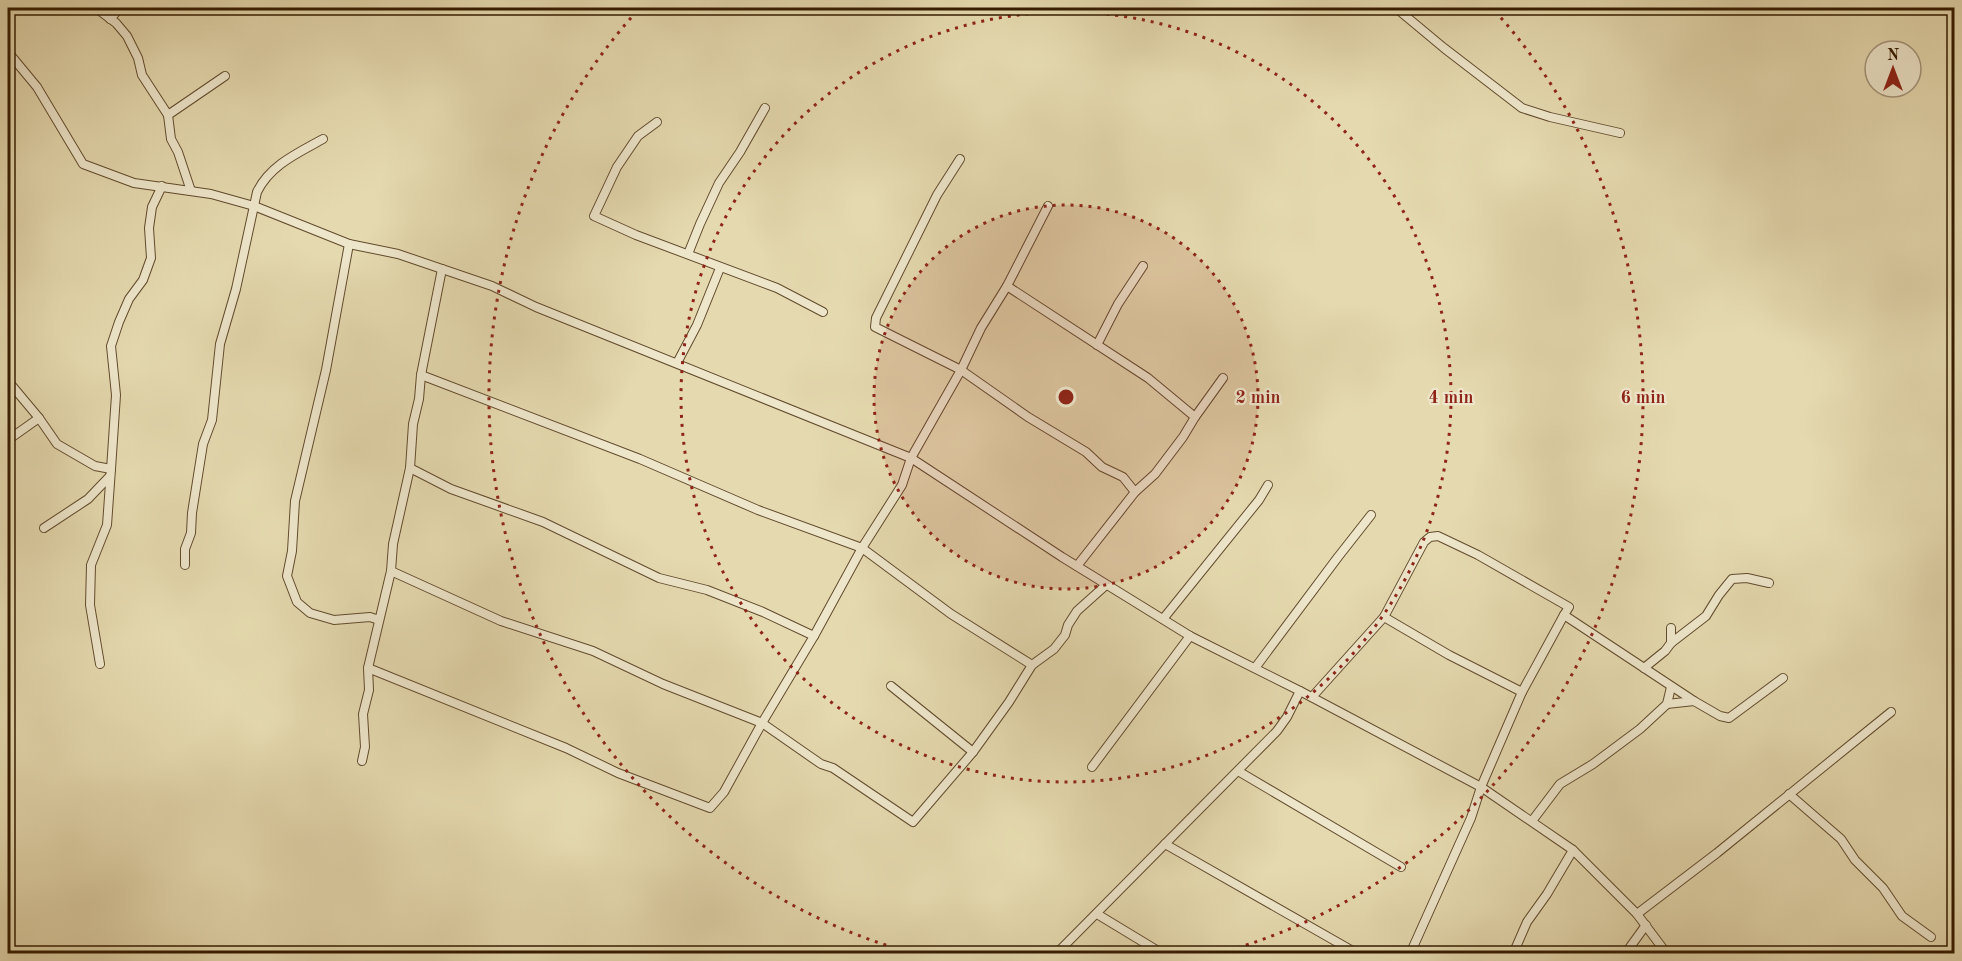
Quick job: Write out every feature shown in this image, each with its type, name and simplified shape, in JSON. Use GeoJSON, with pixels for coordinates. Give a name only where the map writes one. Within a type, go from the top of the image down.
{"type":"FeatureCollection","features":[{"type":"Feature","properties":{"kind":"street"},"geometry":{"type":"LineString","coordinates":[[96,8],[117,23],[127,36],[138,58],[142,75],[168,115],[171,139],[178,152],[191,191]]}},
{"type":"Feature","properties":{"kind":"street"},"geometry":{"type":"LineString","coordinates":[[110,19],[120,8]]}},
{"type":"Feature","properties":{"kind":"street"},"geometry":{"type":"LineString","coordinates":[[1396,8],[1522,108],[1620,133]]}},
{"type":"Feature","properties":{"kind":"street"},"geometry":{"type":"LineString","coordinates":[[8,52],[37,87],[83,164],[134,183],[191,191],[254,206],[349,243],[398,254],[492,285],[536,307],[911,458],[1106,585],[1190,636],[1312,697],[1481,787],[1573,850],[1637,914],[1667,954]]}},
{"type":"Feature","properties":{"kind":"street"},"geometry":{"type":"LineString","coordinates":[[168,115],[225,76]]}},
{"type":"Feature","properties":{"kind":"street"},"geometry":{"type":"LineString","coordinates":[[688,254],[720,183],[765,108]]}},
{"type":"Feature","properties":{"kind":"street"},"geometry":{"type":"LineString","coordinates":[[657,122],[638,136],[617,167],[594,216],[636,235],[777,288],[823,312]]}},
{"type":"Feature","properties":{"kind":"street"},"geometry":{"type":"LineString","coordinates":[[185,565],[185,549],[191,533],[203,444],[212,420],[219,344],[236,289],[254,206],[263,180],[271,171],[323,139]]}},
{"type":"Feature","properties":{"kind":"street"},"geometry":{"type":"LineString","coordinates":[[960,159],[937,195],[876,318],[875,327],[961,369],[1028,417],[1086,452],[1102,466],[1123,477],[1136,492]]}},
{"type":"Feature","properties":{"kind":"street"},"geometry":{"type":"LineString","coordinates":[[100,664],[90,604],[92,565],[107,525],[117,395],[111,346],[129,299],[143,280],[151,258],[149,228],[152,207],[162,186]]}},
{"type":"Feature","properties":{"kind":"street"},"geometry":{"type":"LineString","coordinates":[[368,668],[566,748],[618,773],[710,808],[724,792],[862,548],[902,485],[911,458],[961,369],[981,328],[1007,286],[1048,206]]}},
{"type":"Feature","properties":{"kind":"street"},"geometry":{"type":"LineString","coordinates":[[349,243],[326,370],[295,501],[292,551],[286,576],[297,602],[310,612],[334,620],[370,616],[379,621]]}},
{"type":"Feature","properties":{"kind":"street"},"geometry":{"type":"LineString","coordinates":[[1097,345],[1118,304],[1143,266]]}},
{"type":"Feature","properties":{"kind":"street"},"geometry":{"type":"LineString","coordinates":[[677,363],[697,325],[720,268]]}},
{"type":"Feature","properties":{"kind":"street"},"geometry":{"type":"LineString","coordinates":[[362,761],[365,747],[363,714],[369,690],[368,668],[391,571],[393,544],[410,468],[420,375],[442,269]]}},
{"type":"Feature","properties":{"kind":"street"},"geometry":{"type":"LineString","coordinates":[[1007,286],[1148,378],[1195,417]]}},
{"type":"Feature","properties":{"kind":"street"},"geometry":{"type":"LineString","coordinates":[[420,375],[640,459],[758,510],[862,548],[951,614],[1032,665]]}},
{"type":"Feature","properties":{"kind":"street"},"geometry":{"type":"LineString","coordinates":[[1077,566],[1136,492],[1155,474],[1223,378]]}},
{"type":"Feature","properties":{"kind":"street"},"geometry":{"type":"LineString","coordinates":[[8,381],[57,444],[95,466],[111,472]]}},
{"type":"Feature","properties":{"kind":"street"},"geometry":{"type":"LineString","coordinates":[[8,440],[39,418]]}},
{"type":"Feature","properties":{"kind":"street"},"geometry":{"type":"LineString","coordinates":[[410,468],[451,489],[543,522],[659,578],[707,590],[763,612],[814,636]]}},
{"type":"Feature","properties":{"kind":"street"},"geometry":{"type":"LineString","coordinates":[[44,528],[88,499],[111,472]]}},
{"type":"Feature","properties":{"kind":"street"},"geometry":{"type":"LineString","coordinates":[[1163,619],[1268,485]]}},
{"type":"Feature","properties":{"kind":"street"},"geometry":{"type":"LineString","coordinates":[[1255,669],[1371,514]]}},
{"type":"Feature","properties":{"kind":"street"},"geometry":{"type":"LineString","coordinates":[[1312,697],[1384,617],[1424,542],[1430,537],[1438,536],[1478,555],[1569,607],[1522,692],[1481,787],[1471,818],[1410,954]]}},
{"type":"Feature","properties":{"kind":"street"},"geometry":{"type":"LineString","coordinates":[[391,571],[501,621],[593,651],[663,684],[762,723],[821,764],[833,768],[913,822],[973,752],[1032,665],[1054,649],[1065,635],[1077,611],[1106,585]]}},
{"type":"Feature","properties":{"kind":"street"},"geometry":{"type":"LineString","coordinates":[[1644,668],[1671,643],[1706,616],[1732,579],[1747,578],[1768,583]]}},
{"type":"Feature","properties":{"kind":"street"},"geometry":{"type":"LineString","coordinates":[[1564,615],[1671,687],[1720,716],[1729,718],[1783,678]]}},
{"type":"Feature","properties":{"kind":"street"},"geometry":{"type":"LineString","coordinates":[[1384,617],[1449,655],[1522,692]]}},
{"type":"Feature","properties":{"kind":"street"},"geometry":{"type":"LineString","coordinates":[[1671,628],[1671,643]]}},
{"type":"Feature","properties":{"kind":"street"},"geometry":{"type":"LineString","coordinates":[[1092,767],[1190,636]]}},
{"type":"Feature","properties":{"kind":"street"},"geometry":{"type":"LineString","coordinates":[[891,686],[973,752]]}},
{"type":"Feature","properties":{"kind":"street"},"geometry":{"type":"LineString","coordinates":[[1532,821],[1560,784],[1593,764],[1640,729],[1667,704],[1671,687]]}},
{"type":"Feature","properties":{"kind":"street"},"geometry":{"type":"LineString","coordinates":[[1056,954],[1277,731],[1300,691]]}},
{"type":"Feature","properties":{"kind":"street"},"geometry":{"type":"LineString","coordinates":[[1667,704],[1694,701]]}},
{"type":"Feature","properties":{"kind":"street"},"geometry":{"type":"LineString","coordinates":[[1637,914],[1717,853],[1891,712]]}},
{"type":"Feature","properties":{"kind":"street"},"geometry":{"type":"LineString","coordinates":[[1238,771],[1401,867]]}},
{"type":"Feature","properties":{"kind":"street"},"geometry":{"type":"LineString","coordinates":[[1789,794],[1841,839],[1847,849],[1883,888],[1902,916],[1932,937]]}},
{"type":"Feature","properties":{"kind":"street"},"geometry":{"type":"LineString","coordinates":[[1165,844],[1358,954]]}},
{"type":"Feature","properties":{"kind":"street"},"geometry":{"type":"LineString","coordinates":[[1513,954],[1527,922],[1573,850]]}},
{"type":"Feature","properties":{"kind":"street"},"geometry":{"type":"LineString","coordinates":[[1096,914],[1163,954]]}},
{"type":"Feature","properties":{"kind":"street"},"geometry":{"type":"LineString","coordinates":[[1625,954],[1646,925]]}}]}
